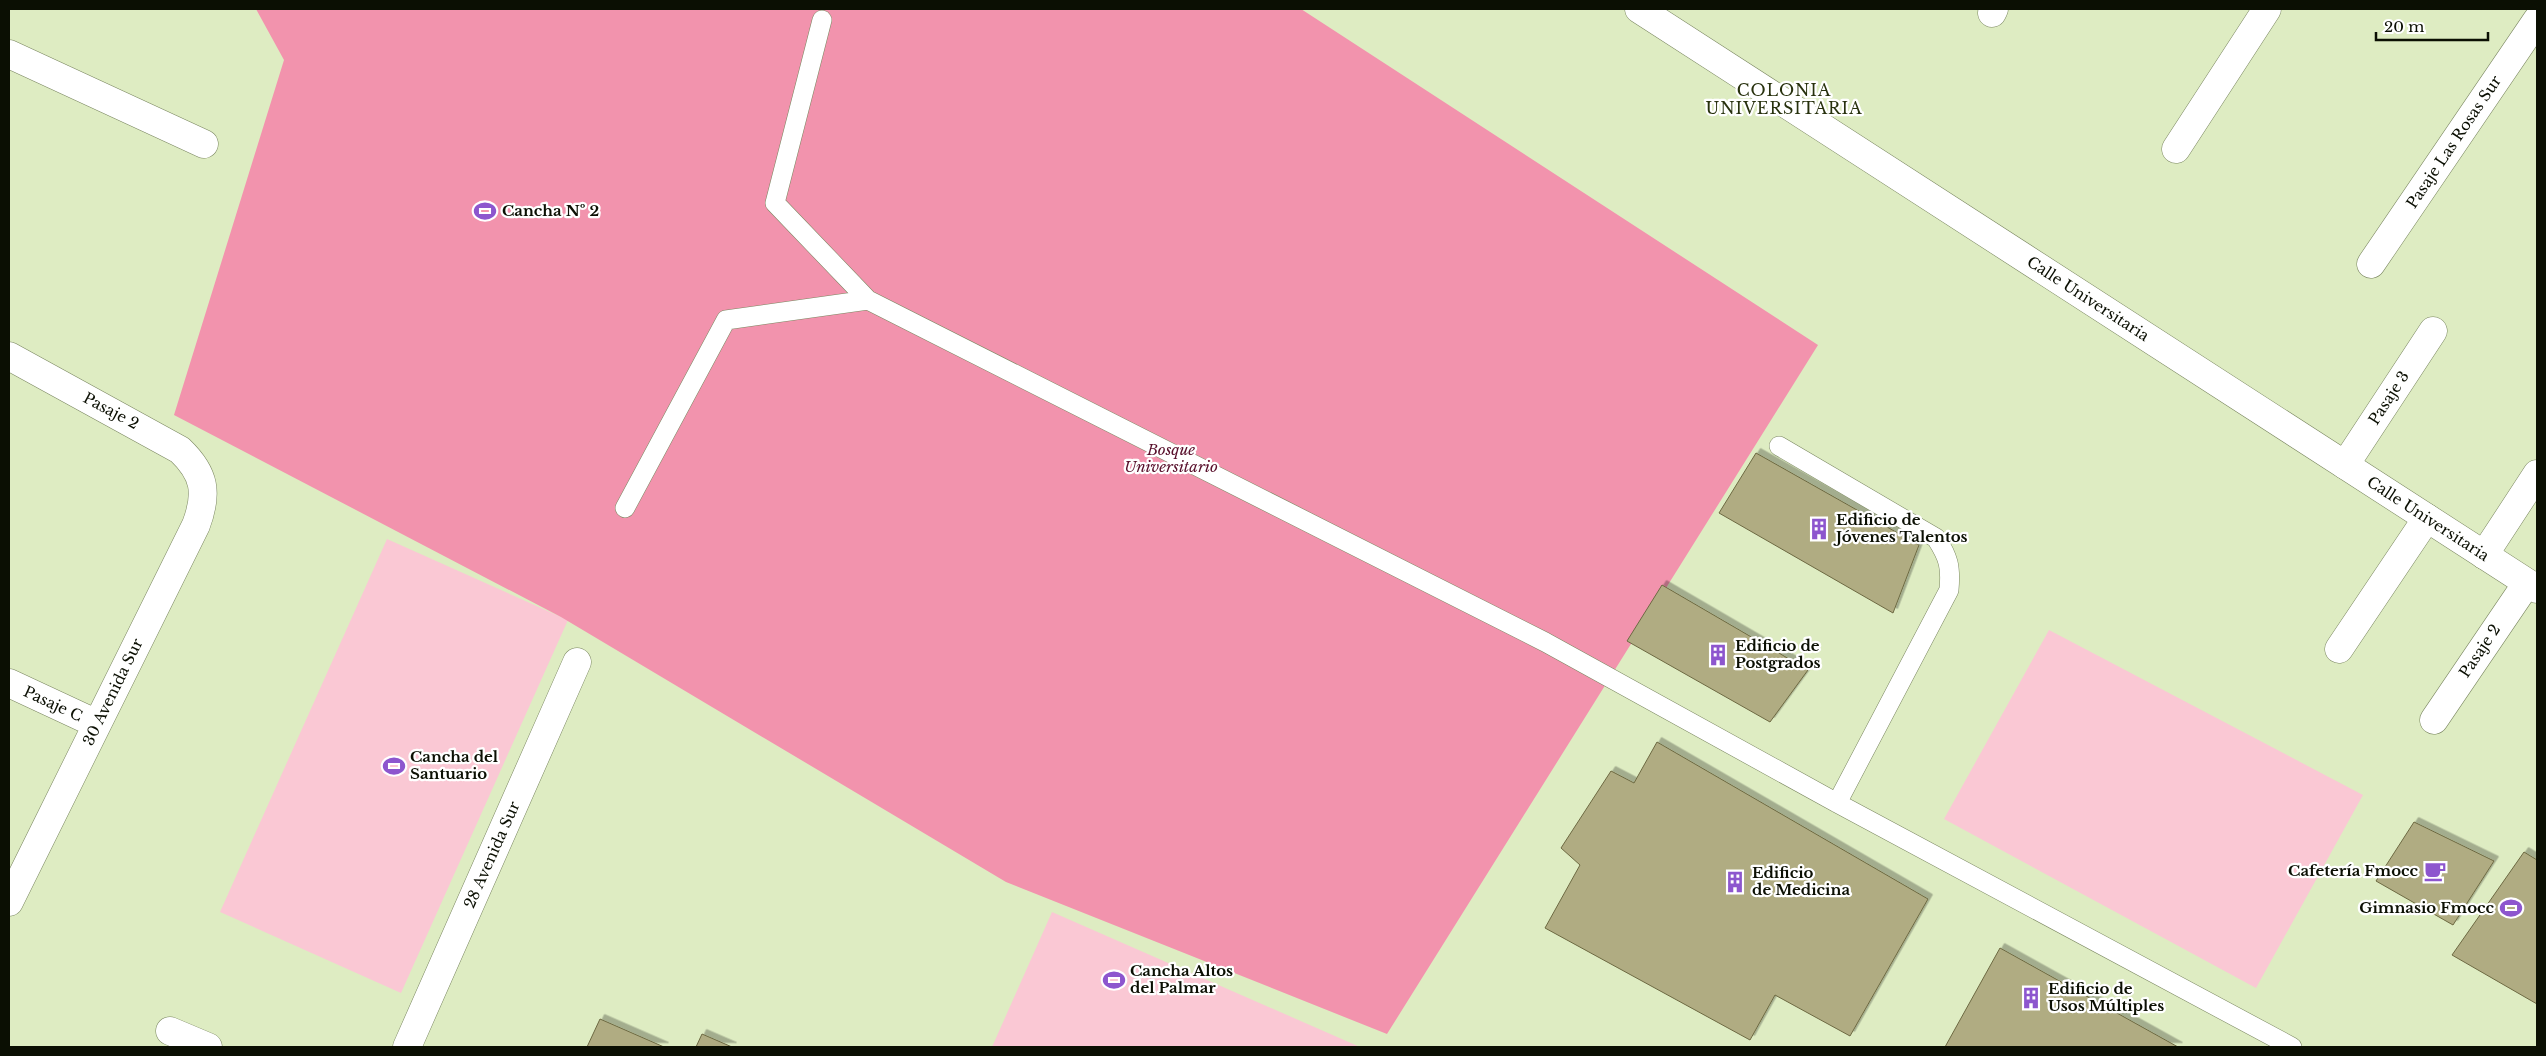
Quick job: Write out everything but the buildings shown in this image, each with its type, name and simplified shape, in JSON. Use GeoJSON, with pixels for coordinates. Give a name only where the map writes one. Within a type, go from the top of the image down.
{"type":"FeatureCollection","features":[{"type":"Feature","properties":{"kind":"street","name":"Calle Universitaria"},"geometry":{"type":"LineString","coordinates":[[1639,9],[2532,586]]}},
{"type":"Feature","properties":{"kind":"street"},"geometry":{"type":"LineString","coordinates":[[2176,149],[2267,9]]}},
{"type":"Feature","properties":{"kind":"street","name":"Pasaje Las Rosas Sur"},"geometry":{"type":"LineString","coordinates":[[2371,264],[2537,20]]}},
{"type":"Feature","properties":{"kind":"street"},"geometry":{"type":"LineString","coordinates":[[9,54],[204,144]]}},
{"type":"Feature","properties":{"kind":"street","name":"Pasaje 3"},"geometry":{"type":"LineString","coordinates":[[2345,465],[2433,330]]}},
{"type":"Feature","properties":{"kind":"street","name":"Pasaje 2"},"geometry":{"type":"LineString","coordinates":[[9,356],[180,450],[194,463],[201,478]]}},
{"type":"Feature","properties":{"kind":"street"},"geometry":{"type":"LineString","coordinates":[[2484,555],[2537,474]]}},
{"type":"Feature","properties":{"kind":"street","name":"30 Avenida Sur"},"geometry":{"type":"LineString","coordinates":[[9,902],[196,525],[204,504],[201,478]]}},
{"type":"Feature","properties":{"kind":"street"},"geometry":{"type":"LineString","coordinates":[[2339,649],[2427,518]]}},
{"type":"Feature","properties":{"kind":"street","name":"Pasaje 2"},"geometry":{"type":"LineString","coordinates":[[2434,720],[2532,586]]}},
{"type":"Feature","properties":{"kind":"street","name":"28 Avenida Sur"},"geometry":{"type":"LineString","coordinates":[[407,1047],[577,662]]}},
{"type":"Feature","properties":{"kind":"street","name":"Pasaje C"},"geometry":{"type":"LineString","coordinates":[[9,683],[97,724]]}},
{"type":"Feature","properties":{"kind":"street"},"geometry":{"type":"LineString","coordinates":[[170,1030],[208,1047]]}},
{"type":"Feature","properties":{"kind":"lane"},"geometry":{"type":"LineString","coordinates":[[822,20],[775,203],[868,300],[1545,642],[1836,804],[2292,1047]]}},
{"type":"Feature","properties":{"kind":"lane"},"geometry":{"type":"LineString","coordinates":[[625,508],[726,320],[868,300]]}},
{"type":"Feature","properties":{"kind":"lane"},"geometry":{"type":"LineString","coordinates":[[1779,446],[1936,538],[1946,554],[1951,570],[1949,590],[1836,804]]}},
{"type":"Feature","properties":{"kind":"shaded area","name":"Cancha del Santuario"},"geometry":{"type":"Polygon","coordinates":[[[387,539],[568,620],[401,993],[220,912],[387,539]]]}},
{"type":"Feature","properties":{"kind":"shaded area"},"geometry":{"type":"Polygon","coordinates":[[[2049,630],[2363,795],[2256,988],[1944,819],[2049,630]]]}},
{"type":"Feature","properties":{"kind":"shaded area","name":"Cancha Altos del Palmar"},"geometry":{"type":"Polygon","coordinates":[[[1052,912],[1360,1047],[992,1047],[1052,912]]]}},
{"type":"Feature","properties":{"kind":"green space","name":"Bosque Universitario"},"geometry":{"type":"Polygon","coordinates":[[[256,9],[1301,9],[1818,345],[1387,1034],[1006,882],[561,617],[174,415],[284,60],[256,9]]]}},
{"type":"Feature","properties":{"kind":"place","name":"Cancha Nº 2"},"geometry":{"type":"Point","coordinates":[485,211]}},
{"type":"Feature","properties":{"kind":"place","name":"Edificio de Jóvenes Talentos"},"geometry":{"type":"Point","coordinates":[1819,529]}},
{"type":"Feature","properties":{"kind":"place","name":"Edificio de Postgrados"},"geometry":{"type":"Point","coordinates":[1718,655]}},
{"type":"Feature","properties":{"kind":"place","name":"Cancha del Santuario"},"geometry":{"type":"Point","coordinates":[394,766]}},
{"type":"Feature","properties":{"kind":"place","name":"Cafetería Fmocc"},"geometry":{"type":"Point","coordinates":[2435,871]}},
{"type":"Feature","properties":{"kind":"place","name":"Edificio de Medicina"},"geometry":{"type":"Point","coordinates":[1735,882]}},
{"type":"Feature","properties":{"kind":"place","name":"Gimnasio Fmocc"},"geometry":{"type":"Point","coordinates":[2511,908]}},
{"type":"Feature","properties":{"kind":"place","name":"Cancha Altos del Palmar"},"geometry":{"type":"Point","coordinates":[1114,980]}},
{"type":"Feature","properties":{"kind":"place","name":"Edificio de Usos Múltiples"},"geometry":{"type":"Point","coordinates":[2031,998]}},
{"type":"Feature","properties":{"kind":"district","name":"COLONIA UNIVERSITARIA"},"geometry":{"type":"Point","coordinates":[1784,99]}}]}
